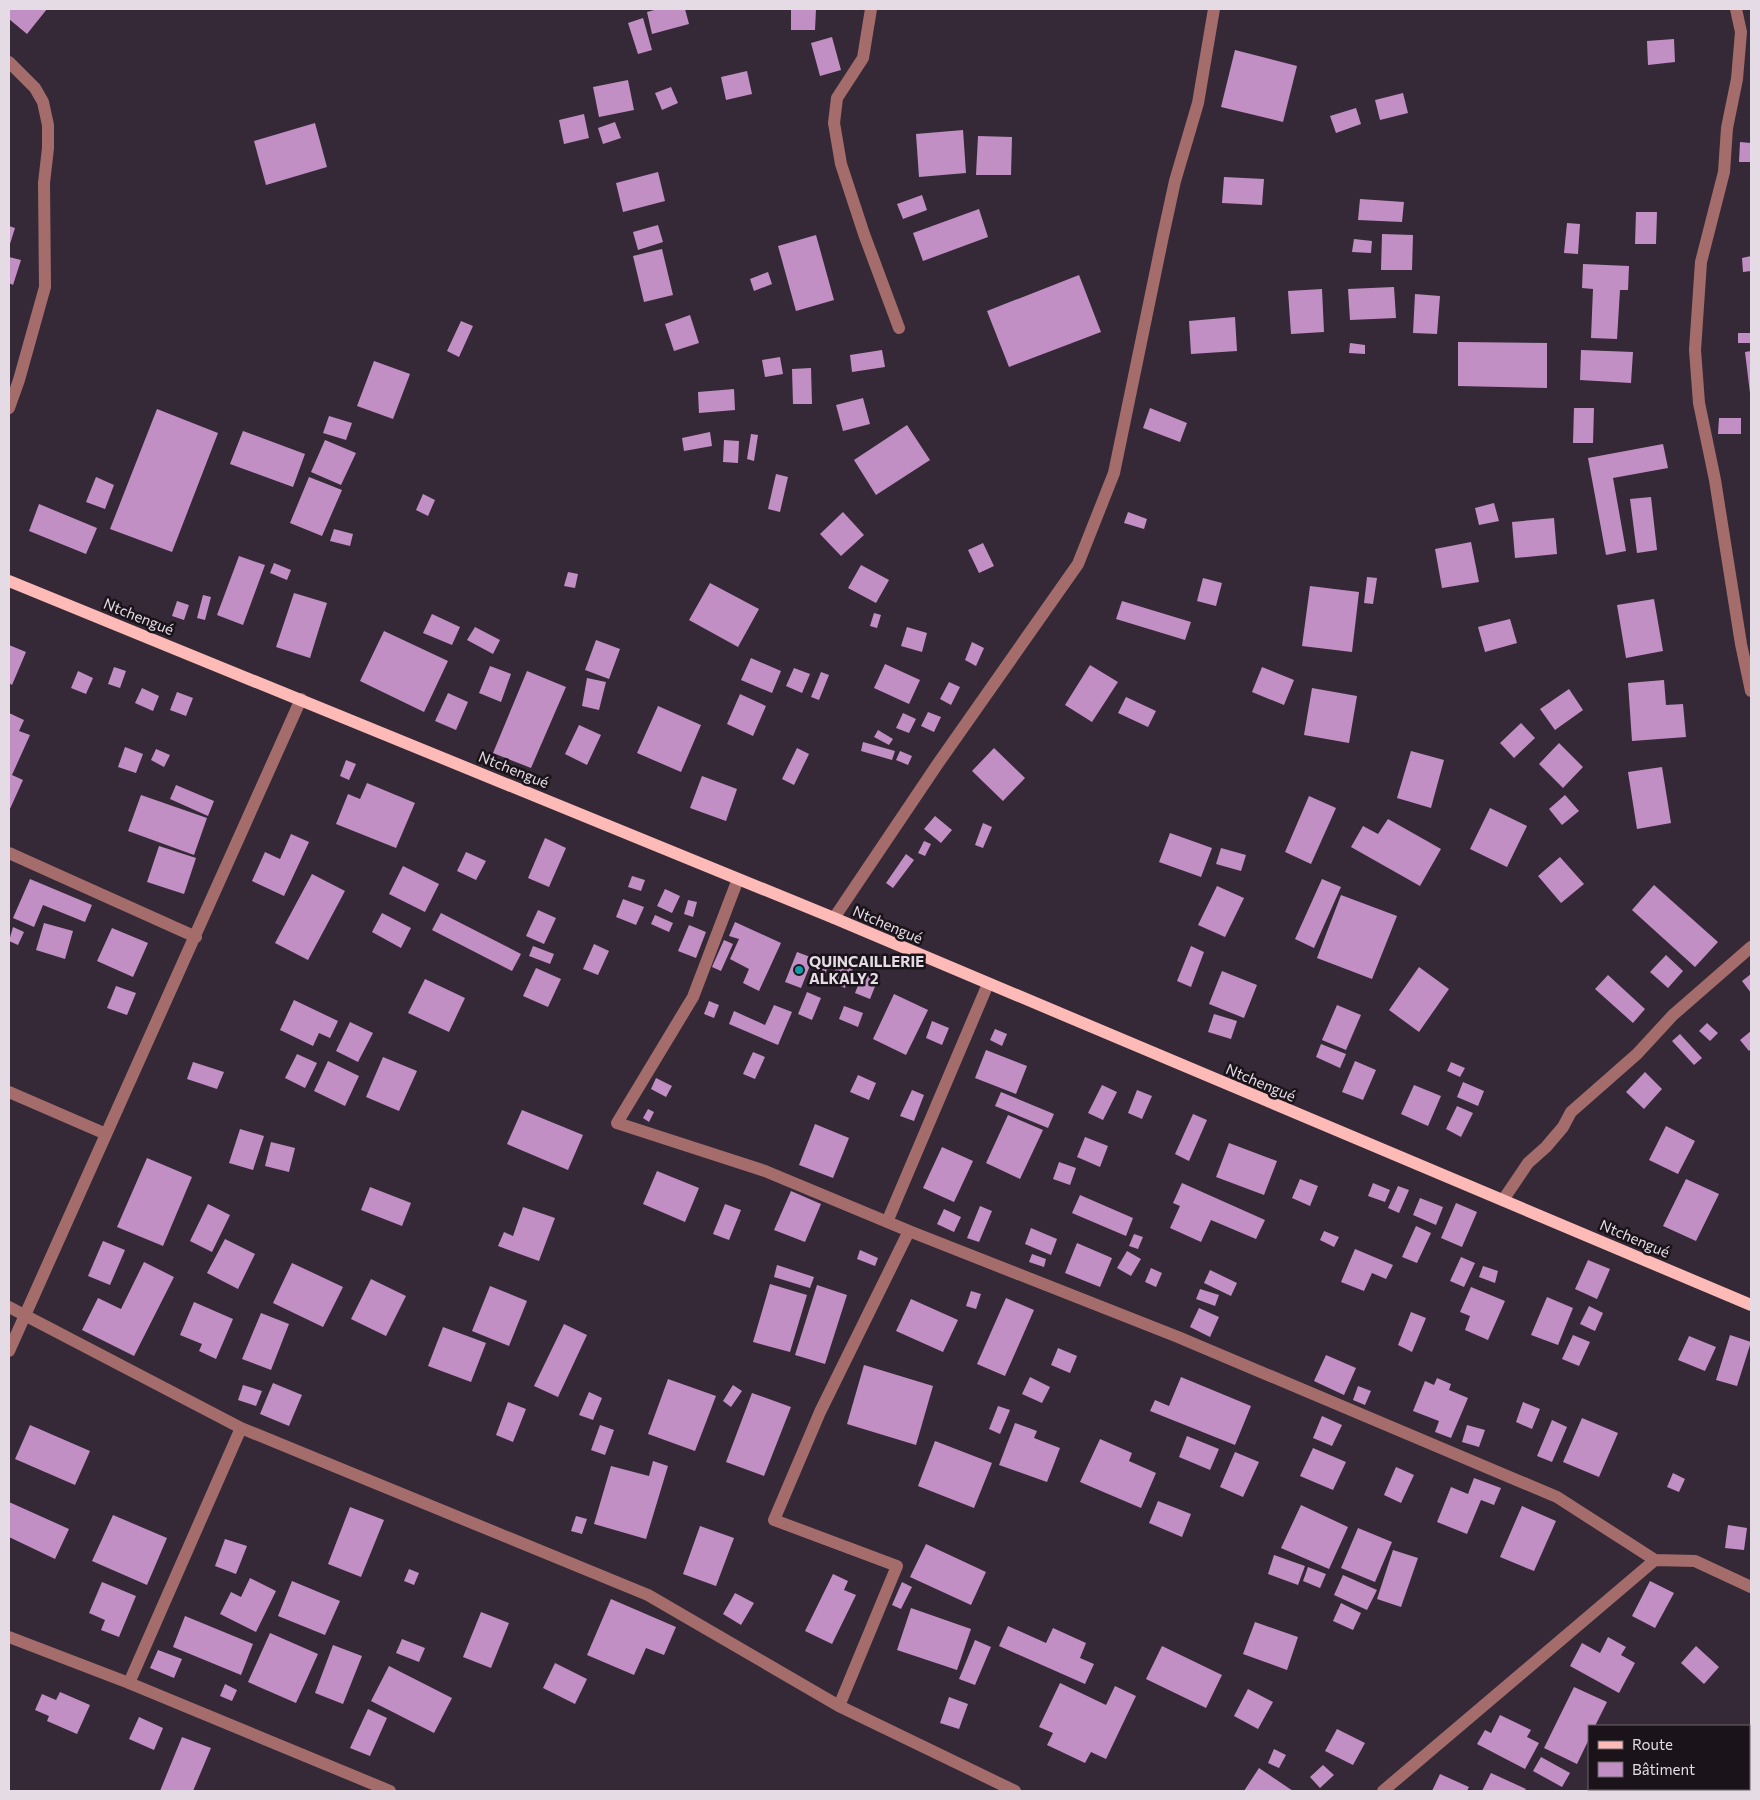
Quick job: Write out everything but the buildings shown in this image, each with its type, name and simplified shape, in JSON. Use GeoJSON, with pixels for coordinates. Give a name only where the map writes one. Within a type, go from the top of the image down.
{"type":"FeatureCollection","features":[{"type":"Feature","properties":{"kind":"main road","name":"Ntchengué"},"geometry":{"type":"LineString","coordinates":[[9,581],[834,918],[1751,1306]]}},
{"type":"Feature","properties":{"kind":"street"},"geometry":{"type":"LineString","coordinates":[[871,9],[863,58],[837,98],[834,123],[844,172],[864,234],[899,328]]}},
{"type":"Feature","properties":{"kind":"street"},"geometry":{"type":"LineString","coordinates":[[834,918],[939,762],[1078,564],[1114,473],[1163,236],[1198,103],[1214,9]]}},
{"type":"Feature","properties":{"kind":"street"},"geometry":{"type":"LineString","coordinates":[[1736,9],[1741,32],[1737,79],[1727,128],[1724,172],[1701,262],[1695,350],[1699,403],[1715,480],[1741,644],[1751,691]]}},
{"type":"Feature","properties":{"kind":"street"},"geometry":{"type":"LineString","coordinates":[[9,62],[35,88],[43,102],[48,125],[48,148],[44,183],[45,287],[19,380],[9,408]]}},
{"type":"Feature","properties":{"kind":"street"},"geometry":{"type":"LineString","coordinates":[[9,1351],[301,699]]}},
{"type":"Feature","properties":{"kind":"street"},"geometry":{"type":"LineString","coordinates":[[9,854],[196,937]]}},
{"type":"Feature","properties":{"kind":"street"},"geometry":{"type":"LineString","coordinates":[[738,879],[693,997],[617,1124],[765,1171],[909,1231],[1178,1337],[1557,1498],[1655,1560],[1696,1561],[1751,1587]]}},
{"type":"Feature","properties":{"kind":"street"},"geometry":{"type":"LineString","coordinates":[[1503,1200],[1528,1163],[1546,1147],[1571,1112],[1637,1054],[1673,1015],[1751,947]]}},
{"type":"Feature","properties":{"kind":"street"},"geometry":{"type":"LineString","coordinates":[[887,1222],[988,984]]}},
{"type":"Feature","properties":{"kind":"street"},"geometry":{"type":"LineString","coordinates":[[9,1092],[106,1134]]}},
{"type":"Feature","properties":{"kind":"street"},"geometry":{"type":"LineString","coordinates":[[839,1706],[897,1566],[774,1520],[820,1412],[909,1231]]}},
{"type":"Feature","properties":{"kind":"street"},"geometry":{"type":"LineString","coordinates":[[9,1307],[241,1428],[648,1595],[839,1706],[1015,1791]]}},
{"type":"Feature","properties":{"kind":"street"},"geometry":{"type":"LineString","coordinates":[[129,1683],[241,1428]]}},
{"type":"Feature","properties":{"kind":"street"},"geometry":{"type":"LineString","coordinates":[[1383,1791],[1655,1560]]}},
{"type":"Feature","properties":{"kind":"street"},"geometry":{"type":"LineString","coordinates":[[9,1637],[129,1683],[390,1791]]}},
{"type":"Feature","properties":{"kind":"place","name":"QUINCAILLERIE ALKALY 2"},"geometry":{"type":"Point","coordinates":[799,970]}}]}
